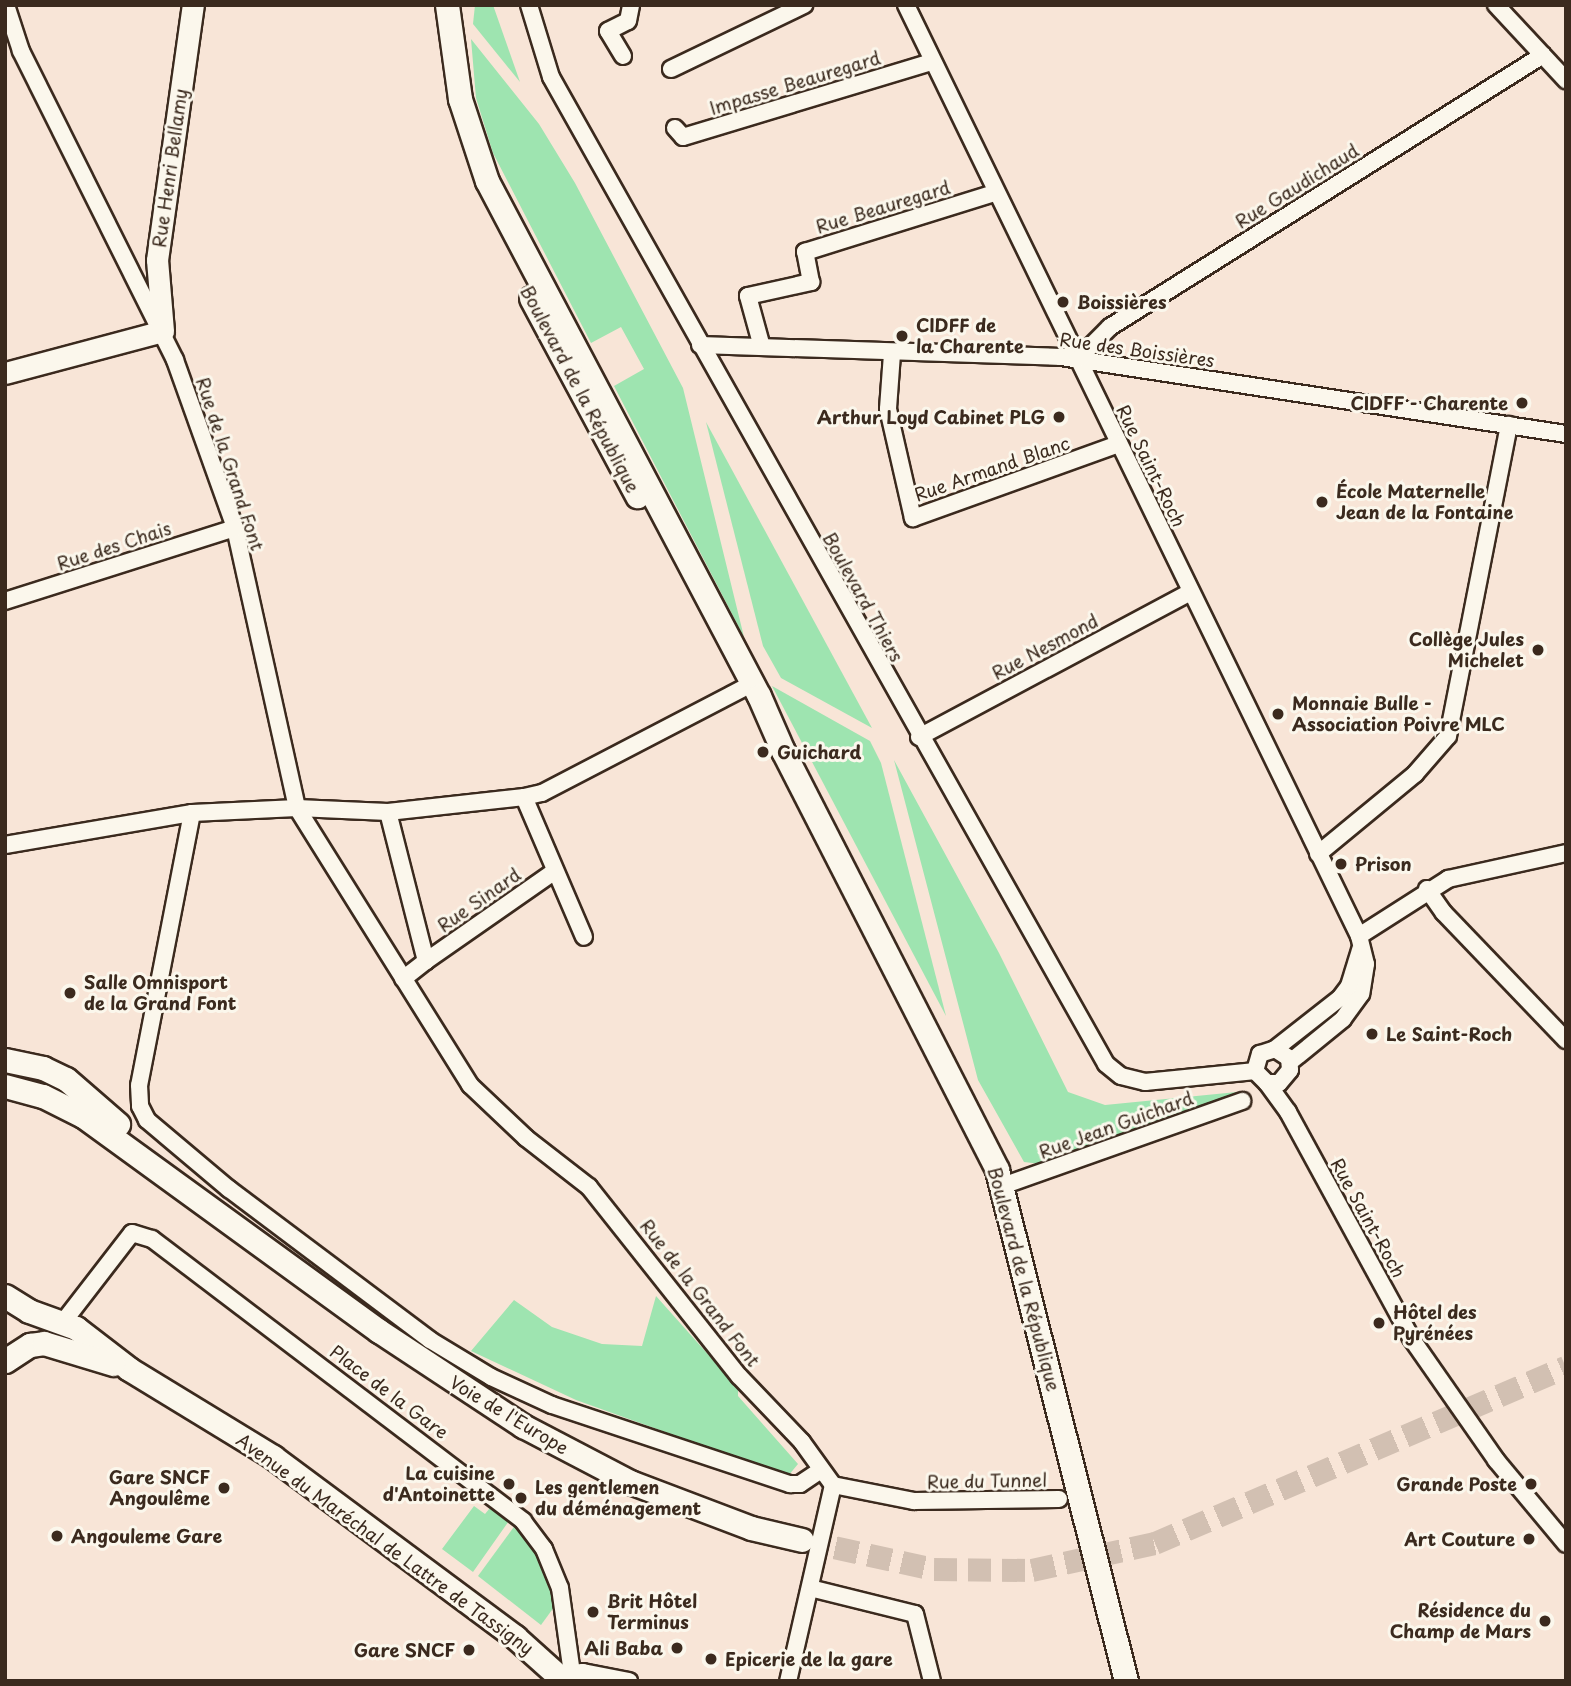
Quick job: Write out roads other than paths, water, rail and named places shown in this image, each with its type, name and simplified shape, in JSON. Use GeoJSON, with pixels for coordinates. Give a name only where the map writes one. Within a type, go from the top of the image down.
{"type":"FeatureCollection","features":[{"type":"Feature","properties":{"kind":"main road","name":"Boulevard de la République"},"geometry":{"type":"LineString","coordinates":[[436,5],[445,88],[476,191],[582,397],[742,690],[782,751]]}},
{"type":"Feature","properties":{"kind":"main road","name":"Boulevard de la République"},"geometry":{"type":"LineString","coordinates":[[447,5],[460,99],[487,181],[759,696],[782,751],[973,1119],[1002,1186],[1126,1681]]}},
{"type":"Feature","properties":{"kind":"main road","name":"Voie de l'Europe"},"geometry":{"type":"LineString","coordinates":[[5,1060],[43,1068],[66,1079],[245,1233]]}},
{"type":"Feature","properties":{"kind":"main road","name":"Voie de l'Europe"},"geometry":{"type":"LineString","coordinates":[[5,1086],[43,1096],[83,1116],[443,1374],[554,1444],[686,1504],[802,1541]]}},
{"type":"Feature","properties":{"kind":"main road","name":"Avenue du Maréchal de Lattre de Tassigny"},"geometry":{"type":"LineString","coordinates":[[11,1300],[64,1321],[129,1369],[273,1457],[515,1637],[560,1677]]}},
{"type":"Feature","properties":{"kind":"main road","name":"Avenue du Maréchal de Lattre de Tassigny"},"geometry":{"type":"LineString","coordinates":[[11,1300],[23,1324],[11,1357]]}},
{"type":"Feature","properties":{"kind":"main road","name":"Avenue du Maréchal de Lattre de Tassigny"},"geometry":{"type":"LineString","coordinates":[[11,1357],[30,1345],[58,1345],[129,1369]]}},
{"type":"Feature","properties":{"kind":"street","name":"Rue de la Grand Font"},"geometry":{"type":"LineString","coordinates":[[6,5],[21,51],[163,331],[235,528],[297,808],[470,1085],[526,1138],[589,1187],[739,1376],[802,1442],[833,1485]]}},
{"type":"Feature","properties":{"kind":"street","name":"Rue Henri Bellamy"},"geometry":{"type":"LineString","coordinates":[[163,331],[157,260],[193,5]]}},
{"type":"Feature","properties":{"kind":"street","name":"Boulevard Thiers"},"geometry":{"type":"LineString","coordinates":[[529,5],[551,77],[919,737],[1106,1064],[1121,1076],[1145,1082],[1255,1071]]}},
{"type":"Feature","properties":{"kind":"street"},"geometry":{"type":"LineString","coordinates":[[623,56],[608,31],[628,21],[631,5]]}},
{"type":"Feature","properties":{"kind":"street"},"geometry":{"type":"LineString","coordinates":[[671,69],[804,5]]}},
{"type":"Feature","properties":{"kind":"street","name":"Rue Saint-Roch"},"geometry":{"type":"LineString","coordinates":[[906,5],[930,62],[1078,359],[1360,940],[1366,978],[1352,1009],[1290,1062],[1284,1080],[1288,1112]]}},
{"type":"Feature","properties":{"kind":"street"},"geometry":{"type":"LineString","coordinates":[[1496,5],[1566,80]]}},
{"type":"Feature","properties":{"kind":"street","name":"Rue Gaudichaud"},"geometry":{"type":"LineString","coordinates":[[1078,359],[1111,327],[1544,55]]}},
{"type":"Feature","properties":{"kind":"street","name":"Impasse Beauregard"},"geometry":{"type":"LineString","coordinates":[[674,128],[683,137],[930,62]]}},
{"type":"Feature","properties":{"kind":"street","name":"Rue Beauregard"},"geometry":{"type":"LineString","coordinates":[[762,347],[748,296],[811,282],[805,252],[994,193]]}},
{"type":"Feature","properties":{"kind":"street"},"geometry":{"type":"LineString","coordinates":[[5,373],[163,331]]}},
{"type":"Feature","properties":{"kind":"street","name":"Rue des Boissières"},"geometry":{"type":"LineString","coordinates":[[699,345],[1078,359],[1566,434]]}},
{"type":"Feature","properties":{"kind":"street","name":"Rue Armand Blanc"},"geometry":{"type":"LineString","coordinates":[[892,354],[888,409],[913,518],[1119,444]]}},
{"type":"Feature","properties":{"kind":"street"},"geometry":{"type":"LineString","coordinates":[[1318,854],[1415,774],[1448,736],[1509,425]]}},
{"type":"Feature","properties":{"kind":"street","name":"Rue des Chais"},"geometry":{"type":"LineString","coordinates":[[5,601],[235,528]]}},
{"type":"Feature","properties":{"kind":"street","name":"Rue Nesmond"},"geometry":{"type":"LineString","coordinates":[[919,737],[1190,592]]}},
{"type":"Feature","properties":{"kind":"street"},"geometry":{"type":"LineString","coordinates":[[5,845],[192,813],[297,808],[388,812],[524,797],[542,793],[742,690]]}},
{"type":"Feature","properties":{"kind":"street"},"geometry":{"type":"LineString","coordinates":[[524,797],[584,937]]}},
{"type":"Feature","properties":{"kind":"street"},"geometry":{"type":"LineString","coordinates":[[388,812],[426,961],[403,979]]}},
{"type":"Feature","properties":{"kind":"street"},"geometry":{"type":"LineString","coordinates":[[192,813],[139,1085],[147,1120],[229,1189],[430,1340],[491,1377],[552,1405],[790,1484],[806,1481],[821,1470]]}},
{"type":"Feature","properties":{"kind":"street"},"geometry":{"type":"LineString","coordinates":[[1255,1071],[1260,1054],[1275,1049],[1340,998],[1357,964],[1360,940],[1427,889],[1468,872],[1566,853]]}},
{"type":"Feature","properties":{"kind":"street","name":"Rue Sinard"},"geometry":{"type":"LineString","coordinates":[[426,961],[555,871]]}},
{"type":"Feature","properties":{"kind":"street"},"geometry":{"type":"LineString","coordinates":[[1427,889],[1444,913],[1566,1040]]}},
{"type":"Feature","properties":{"kind":"street"},"geometry":{"type":"LineString","coordinates":[[1275,1049],[1290,1062]]}},
{"type":"Feature","properties":{"kind":"street","name":"Rue Saint-Roch"},"geometry":{"type":"LineString","coordinates":[[1255,1071],[1268,1083],[1288,1112],[1411,1338],[1496,1460],[1566,1544]]}},
{"type":"Feature","properties":{"kind":"street"},"geometry":{"type":"LineString","coordinates":[[1268,1083],[1284,1080]]}},
{"type":"Feature","properties":{"kind":"street","name":"Rue Jean Guichard"},"geometry":{"type":"LineString","coordinates":[[1002,1186],[1242,1101]]}},
{"type":"Feature","properties":{"kind":"street","name":"Place de la Gare"},"geometry":{"type":"LineString","coordinates":[[64,1321],[132,1233],[152,1240],[508,1506],[536,1536],[554,1568],[560,1677]]}},
{"type":"Feature","properties":{"kind":"street"},"geometry":{"type":"LineString","coordinates":[[788,1681],[833,1485]]}},
{"type":"Feature","properties":{"kind":"street","name":"Rue du Tunnel"},"geometry":{"type":"LineString","coordinates":[[833,1485],[914,1501],[1059,1499]]}},
{"type":"Feature","properties":{"kind":"street"},"geometry":{"type":"LineString","coordinates":[[810,1588],[915,1614],[932,1681]]}},
{"type":"Feature","properties":{"kind":"street"},"geometry":{"type":"LineString","coordinates":[[560,1677],[629,1681]]}},
{"type":"Feature","properties":{"kind":"tunnel"},"geometry":{"type":"LineString","coordinates":[[802,1540],[934,1569],[1032,1570],[1155,1543],[1566,1367]]}},
{"type":"Feature","properties":{"kind":"place","name":"Boissières"},"geometry":{"type":"Point","coordinates":[1063,302]}},
{"type":"Feature","properties":{"kind":"place","name":"CIDFF de la Charente"},"geometry":{"type":"Point","coordinates":[902,336]}},
{"type":"Feature","properties":{"kind":"place","name":"CIDFF - Charente"},"geometry":{"type":"Point","coordinates":[1522,403]}},
{"type":"Feature","properties":{"kind":"place","name":"Arthur Loyd Cabinet PLG"},"geometry":{"type":"Point","coordinates":[1059,417]}},
{"type":"Feature","properties":{"kind":"place","name":"École Maternelle Jean de la Fontaine"},"geometry":{"type":"Point","coordinates":[1322,502]}},
{"type":"Feature","properties":{"kind":"place","name":"Collège Jules Michelet"},"geometry":{"type":"Point","coordinates":[1538,650]}},
{"type":"Feature","properties":{"kind":"place","name":"Monnaie Bulle - Association Poivre MLC"},"geometry":{"type":"Point","coordinates":[1278,714]}},
{"type":"Feature","properties":{"kind":"place","name":"Guichard"},"geometry":{"type":"Point","coordinates":[763,752]}},
{"type":"Feature","properties":{"kind":"place","name":"Prison"},"geometry":{"type":"Point","coordinates":[1341,864]}},
{"type":"Feature","properties":{"kind":"place","name":"Salle Omnisport de la Grand Font"},"geometry":{"type":"Point","coordinates":[70,993]}},
{"type":"Feature","properties":{"kind":"place","name":"Le Saint-Roch"},"geometry":{"type":"Point","coordinates":[1372,1034]}},
{"type":"Feature","properties":{"kind":"place","name":"Hôtel des Pyrénées"},"geometry":{"type":"Point","coordinates":[1379,1323]}},
{"type":"Feature","properties":{"kind":"place","name":"La cuisine d'Antoinette"},"geometry":{"type":"Point","coordinates":[509,1484]}},
{"type":"Feature","properties":{"kind":"place","name":"Grande Poste"},"geometry":{"type":"Point","coordinates":[1531,1484]}},
{"type":"Feature","properties":{"kind":"place","name":"Gare SNCF Angoulême"},"geometry":{"type":"Point","coordinates":[224,1488]}},
{"type":"Feature","properties":{"kind":"place","name":"Les gentlemen du déménagement"},"geometry":{"type":"Point","coordinates":[521,1498]}},
{"type":"Feature","properties":{"kind":"place","name":"Angouleme Gare"},"geometry":{"type":"Point","coordinates":[57,1536]}},
{"type":"Feature","properties":{"kind":"place","name":"Art Couture"},"geometry":{"type":"Point","coordinates":[1529,1539]}},
{"type":"Feature","properties":{"kind":"place","name":"Brit Hôtel Terminus"},"geometry":{"type":"Point","coordinates":[593,1612]}},
{"type":"Feature","properties":{"kind":"place","name":"Résidence du Champ de Mars"},"geometry":{"type":"Point","coordinates":[1545,1621]}},
{"type":"Feature","properties":{"kind":"place","name":"Ali Baba"},"geometry":{"type":"Point","coordinates":[677,1648]}},
{"type":"Feature","properties":{"kind":"place","name":"Gare SNCF"},"geometry":{"type":"Point","coordinates":[469,1650]}},
{"type":"Feature","properties":{"kind":"place","name":"Epicerie de la gare"},"geometry":{"type":"Point","coordinates":[711,1659]}}]}
